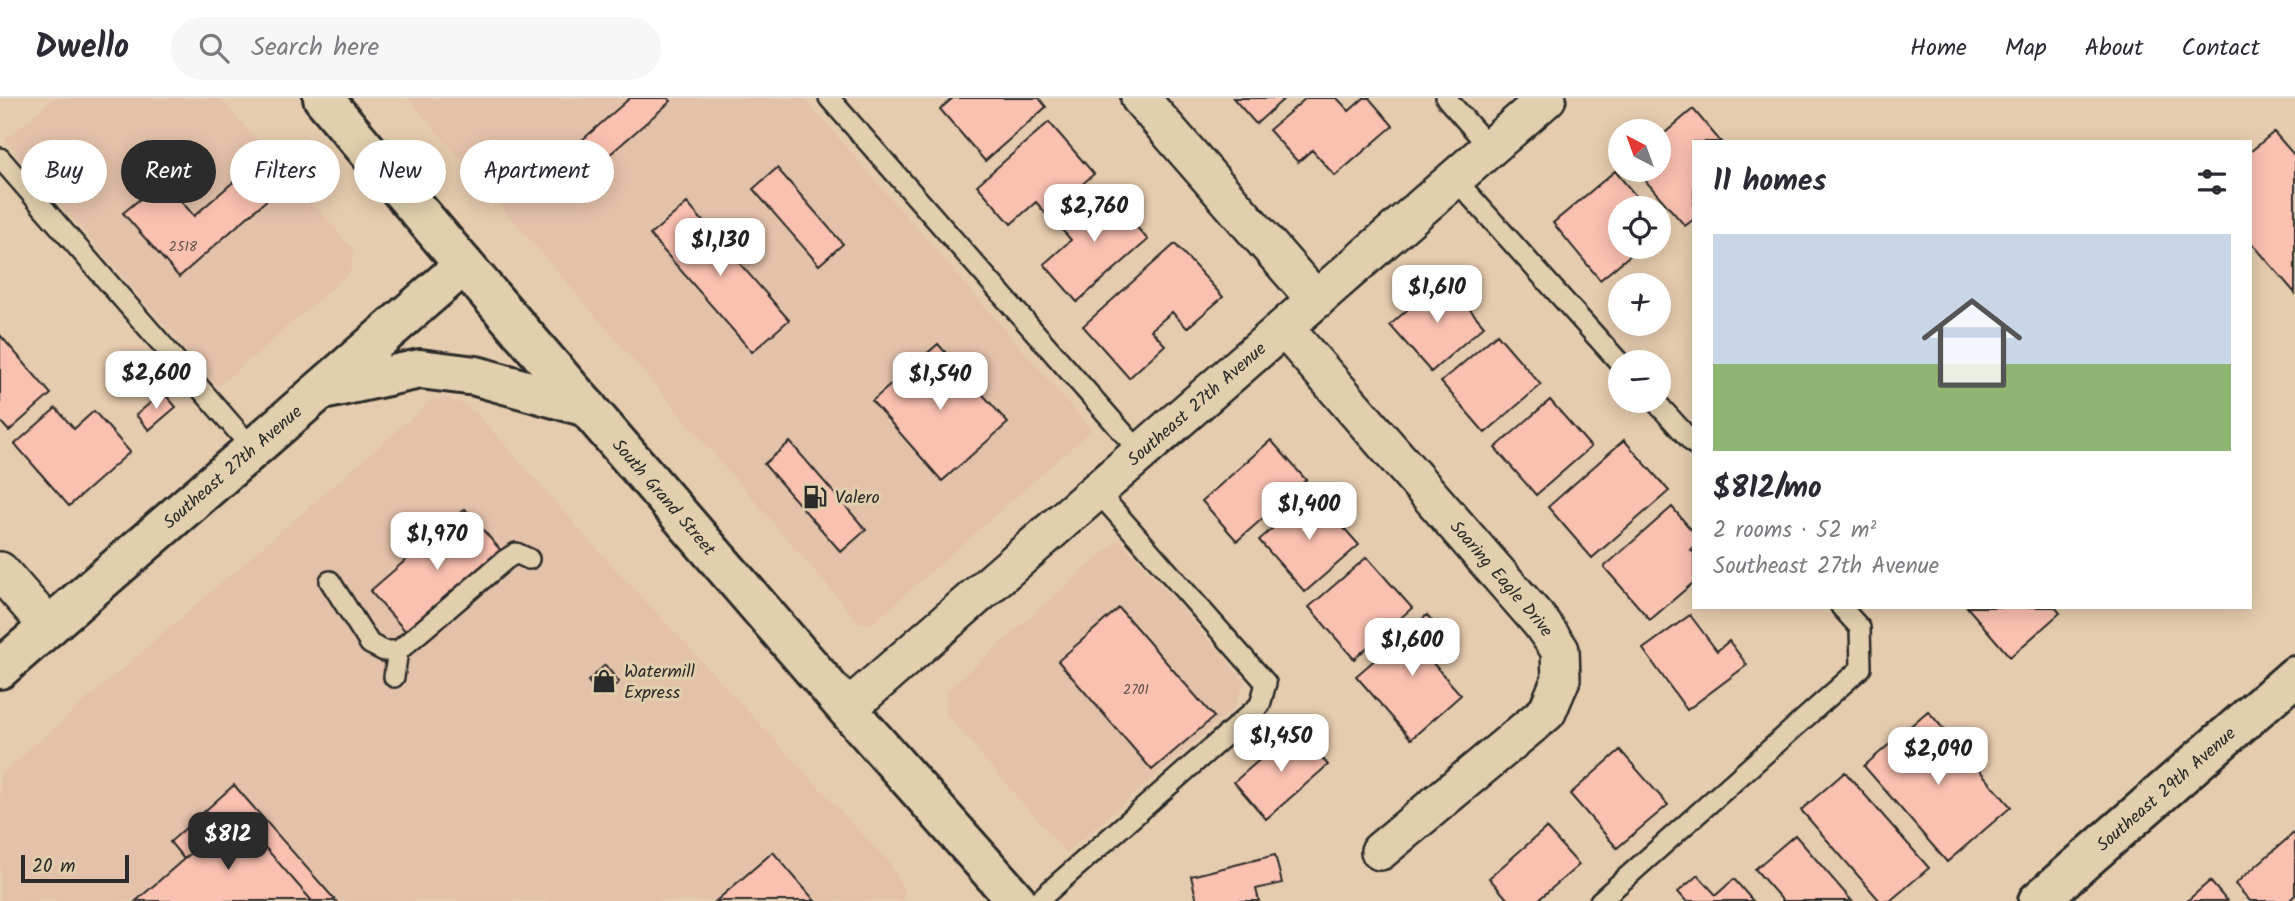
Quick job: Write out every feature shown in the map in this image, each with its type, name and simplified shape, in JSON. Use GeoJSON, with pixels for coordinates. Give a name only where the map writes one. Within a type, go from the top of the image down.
{"type":"FeatureCollection","features":[{"type":"Feature","properties":{"kind":"main road","name":"South Grand Street"},"geometry":{"type":"LineString","coordinates":[[323,98],[847,709],[1015,899]]}},
{"type":"Feature","properties":{"kind":"main road","name":"Southeast 27th Avenue"},"geometry":{"type":"LineString","coordinates":[[0,669],[464,265]]}},
{"type":"Feature","properties":{"kind":"main road"},"geometry":{"type":"LineString","coordinates":[[321,390],[420,369],[476,376],[587,407]]}},
{"type":"Feature","properties":{"kind":"main road","name":"Southeast 29th Avenue"},"geometry":{"type":"LineString","coordinates":[[2038,901],[2295,676]]}},
{"type":"Feature","properties":{"kind":"street"},"geometry":{"type":"LineString","coordinates":[[1140,98],[1316,300]]}},
{"type":"Feature","properties":{"kind":"street","name":"Southeast 27th Avenue"},"geometry":{"type":"LineString","coordinates":[[847,709],[1547,98]]}},
{"type":"Feature","properties":{"kind":"street","name":"Soaring Eagle Drive"},"geometry":{"type":"LineString","coordinates":[[1284,328],[1541,623],[1560,650],[1561,679],[1548,712],[1380,851]]}},
{"type":"Feature","properties":{"kind":"street"},"geometry":{"type":"LineString","coordinates":[[0,570],[49,627]]}},
{"type":"Feature","properties":{"kind":"lane"},"geometry":{"type":"LineString","coordinates":[[829,98],[1141,453]]}},
{"type":"Feature","properties":{"kind":"lane"},"geometry":{"type":"LineString","coordinates":[[1446,98],[1490,148]]}},
{"type":"Feature","properties":{"kind":"lane"},"geometry":{"type":"LineString","coordinates":[[0,158],[253,449]]}},
{"type":"Feature","properties":{"kind":"lane"},"geometry":{"type":"LineString","coordinates":[[1455,179],[1608,350]]}},
{"type":"Feature","properties":{"kind":"lane"},"geometry":{"type":"LineString","coordinates":[[1666,413],[1692,442]]}},
{"type":"Feature","properties":{"kind":"lane"},"geometry":{"type":"LineString","coordinates":[[1015,899],[1260,705],[1266,683],[1097,491]]}},
{"type":"Feature","properties":{"kind":"lane"},"geometry":{"type":"LineString","coordinates":[[394,677],[398,651],[505,559],[516,553],[529,559]]}},
{"type":"Feature","properties":{"kind":"lane"},"geometry":{"type":"LineString","coordinates":[[330,581],[370,644],[384,651],[398,651]]}},
{"type":"Feature","properties":{"kind":"lane"},"geometry":{"type":"LineString","coordinates":[[1600,901],[1861,668],[1860,628],[1843,609]]}},
{"type":"Feature","properties":{"kind":"shaded area"},"geometry":{"type":"Polygon","coordinates":[[[54,98],[220,98],[257,140],[230,140],[230,203],[312,203],[353,249],[351,272],[218,387],[59,203],[107,203],[107,140],[21,140],[21,159],[5,140],[54,98]]]}},
{"type":"Feature","properties":{"kind":"shaded area"},"geometry":{"type":"Polygon","coordinates":[[[408,98],[804,98],[1092,430],[873,623],[859,623],[498,203],[614,203],[614,140],[460,140],[460,159],[408,98]]]}},
{"type":"Feature","properties":{"kind":"shaded area"},"geometry":{"type":"Polygon","coordinates":[[[444,398],[460,402],[476,412],[588,539],[891,865],[904,889],[903,901],[0,901],[0,775],[433,399],[444,398]]]}},
{"type":"Feature","properties":{"kind":"shaded area"},"geometry":{"type":"Polygon","coordinates":[[[1119,539],[1245,681],[1233,709],[1066,853],[946,714],[946,691],[1119,539]]]}},
{"type":"Feature","properties":{"kind":"building"},"geometry":{"type":"Polygon","coordinates":[[[630,98],[668,98],[671,101],[614,151],[614,140],[582,140],[630,98]]]}},
{"type":"Feature","properties":{"kind":"building"},"geometry":{"type":"Polygon","coordinates":[[[953,98],[1039,98],[1046,107],[985,161],[940,109],[953,98]]]}},
{"type":"Feature","properties":{"kind":"building"},"geometry":{"type":"Polygon","coordinates":[[[1233,98],[1285,98],[1256,124],[1233,98]]]}},
{"type":"Feature","properties":{"kind":"building"},"geometry":{"type":"Polygon","coordinates":[[[1306,98],[1337,98],[1349,111],[1364,98],[1369,98],[1393,126],[1335,176],[1312,150],[1298,162],[1269,130],[1306,98]]]}},
{"type":"Feature","properties":{"kind":"building"},"geometry":{"type":"Polygon","coordinates":[[[1693,109],[1719,140],[1692,140],[1692,221],[1685,226],[1671,210],[1671,196],[1659,196],[1646,182],[1671,182],[1671,128],[1693,109]]]}},
{"type":"Feature","properties":{"kind":"building"},"geometry":{"type":"Polygon","coordinates":[[[1049,122],[1094,174],[1047,215],[1036,202],[1011,224],[977,185],[1049,122]]]}},
{"type":"Feature","properties":{"kind":"building"},"geometry":{"type":"Polygon","coordinates":[[[2274,132],[2295,156],[2295,293],[2252,243],[2252,150],[2274,132]]]}},
{"type":"Feature","properties":{"kind":"building"},"geometry":{"type":"Polygon","coordinates":[[[777,168],[843,244],[819,265],[753,189],[777,168]]]}},
{"type":"Feature","properties":{"kind":"building"},"geometry":{"type":"Polygon","coordinates":[[[1608,177],[1608,182],[1624,182],[1636,196],[1608,196],[1608,259],[1625,259],[1600,280],[1553,223],[1608,177]]]}},
{"type":"Feature","properties":{"kind":"building"},"geometry":{"type":"Polygon","coordinates":[[[230,185],[230,203],[263,203],[179,277],[123,213],[135,203],[183,203],[194,216],[209,203],[216,203],[216,197],[230,185]]]}},
{"type":"Feature","properties":{"kind":"building"},"geometry":{"type":"Polygon","coordinates":[[[1102,187],[1148,240],[1077,302],[1044,264],[1071,240],[1058,225],[1102,187]]]}},
{"type":"Feature","properties":{"kind":"building"},"geometry":{"type":"Polygon","coordinates":[[[687,203],[789,320],[752,352],[650,235],[687,203]]]}},
{"type":"Feature","properties":{"kind":"building"},"geometry":{"type":"Polygon","coordinates":[[[1175,244],[1223,297],[1187,328],[1172,312],[1151,330],[1165,345],[1129,378],[1083,326],[1175,244]]]}},
{"type":"Feature","properties":{"kind":"building"},"geometry":{"type":"Polygon","coordinates":[[[1443,278],[1484,326],[1431,372],[1390,325],[1443,278]]]}},
{"type":"Feature","properties":{"kind":"building"},"geometry":{"type":"Polygon","coordinates":[[[1497,334],[1541,385],[1485,433],[1441,382],[1497,334]]]}},
{"type":"Feature","properties":{"kind":"building"},"geometry":{"type":"Polygon","coordinates":[[[0,335],[51,394],[9,431],[0,421],[0,335]]]}},
{"type":"Feature","properties":{"kind":"building"},"geometry":{"type":"Polygon","coordinates":[[[938,344],[1008,423],[942,481],[872,401],[938,344]]]}},
{"type":"Feature","properties":{"kind":"building"},"geometry":{"type":"Polygon","coordinates":[[[163,392],[176,407],[149,430],[136,415],[163,392]]]}},
{"type":"Feature","properties":{"kind":"building"},"geometry":{"type":"Polygon","coordinates":[[[1550,400],[1591,447],[1536,495],[1495,448],[1550,400]]]}},
{"type":"Feature","properties":{"kind":"building"},"geometry":{"type":"Polygon","coordinates":[[[56,408],[74,429],[94,411],[130,452],[69,506],[15,444],[56,408]]]}},
{"type":"Feature","properties":{"kind":"building"},"geometry":{"type":"Polygon","coordinates":[[[1271,440],[1306,480],[1237,541],[1202,501],[1271,440]]]}},
{"type":"Feature","properties":{"kind":"building"},"geometry":{"type":"Polygon","coordinates":[[[1624,440],[1669,491],[1592,558],[1548,507],[1624,440]]]}},
{"type":"Feature","properties":{"kind":"building","name":"Valero"},"geometry":{"type":"Polygon","coordinates":[[[790,442],[866,530],[841,552],[764,464],[790,442]]]}},
{"type":"Feature","properties":{"kind":"building"},"geometry":{"type":"Polygon","coordinates":[[[1313,493],[1359,545],[1305,592],[1259,540],[1313,493]]]}},
{"type":"Feature","properties":{"kind":"building"},"geometry":{"type":"Polygon","coordinates":[[[1672,507],[1692,531],[1692,584],[1650,620],[1604,567],[1672,507]]]}},
{"type":"Feature","properties":{"kind":"building"},"geometry":{"type":"Polygon","coordinates":[[[465,509],[503,553],[409,635],[370,591],[465,509]]]}},
{"type":"Feature","properties":{"kind":"building"},"geometry":{"type":"Polygon","coordinates":[[[1367,557],[1412,608],[1354,659],[1309,607],[1367,557]]]}},
{"type":"Feature","properties":{"kind":"building"},"geometry":{"type":"Polygon","coordinates":[[[1119,608],[1214,717],[1152,770],[1058,661],[1119,608]]]}},
{"type":"Feature","properties":{"kind":"building"},"geometry":{"type":"Polygon","coordinates":[[[1969,609],[2057,609],[2060,613],[2010,657],[1969,609]]]}},
{"type":"Feature","properties":{"kind":"building"},"geometry":{"type":"Polygon","coordinates":[[[1427,615],[1451,642],[1430,660],[1461,695],[1411,739],[1356,676],[1427,615]]]}},
{"type":"Feature","properties":{"kind":"building"},"geometry":{"type":"Polygon","coordinates":[[[1690,615],[1717,651],[1729,641],[1747,665],[1687,710],[1643,649],[1690,615]]]}},
{"type":"Feature","properties":{"kind":"building","name":"Watermill Express"},"geometry":{"type":"Polygon","coordinates":[[[605,665],[619,682],[602,697],[588,681],[605,665]]]}},
{"type":"Feature","properties":{"kind":"building"},"geometry":{"type":"Polygon","coordinates":[[[1928,711],[2011,807],[1947,862],[1864,766],[1928,711]]]}},
{"type":"Feature","properties":{"kind":"building"},"geometry":{"type":"Polygon","coordinates":[[[1296,728],[1328,765],[1266,819],[1234,782],[1296,728]]]}},
{"type":"Feature","properties":{"kind":"building"},"geometry":{"type":"Polygon","coordinates":[[[1620,750],[1668,805],[1617,848],[1570,794],[1620,750]]]}},
{"type":"Feature","properties":{"kind":"building"},"geometry":{"type":"Polygon","coordinates":[[[1845,772],[1929,868],[1890,901],[1880,901],[1801,810],[1845,772]]]}},
{"type":"Feature","properties":{"kind":"building"},"geometry":{"type":"Polygon","coordinates":[[[234,785],[336,901],[312,901],[236,814],[184,859],[170,842],[234,785]]]}},
{"type":"Feature","properties":{"kind":"building"},"geometry":{"type":"Polygon","coordinates":[[[236,814],[312,901],[136,901],[184,859],[236,814]]]}},
{"type":"Feature","properties":{"kind":"building"},"geometry":{"type":"Polygon","coordinates":[[[1546,828],[1579,865],[1537,901],[1509,901],[1489,878],[1546,828]]]}},
{"type":"Feature","properties":{"kind":"building"},"geometry":{"type":"Polygon","coordinates":[[[2295,832],[2295,895],[2289,901],[2250,901],[2235,884],[2295,832]]]}},
{"type":"Feature","properties":{"kind":"building"},"geometry":{"type":"Polygon","coordinates":[[[1795,835],[1852,901],[1783,901],[1755,869],[1795,835]]]}},
{"type":"Feature","properties":{"kind":"building"},"geometry":{"type":"Polygon","coordinates":[[[773,852],[815,901],[716,901],[773,852]]]}},
{"type":"Feature","properties":{"kind":"building"},"geometry":{"type":"Polygon","coordinates":[[[1275,855],[1282,883],[1256,889],[1259,901],[1197,901],[1191,876],[1275,855]]]}},
{"type":"Feature","properties":{"kind":"building"},"geometry":{"type":"Polygon","coordinates":[[[1698,875],[1716,895],[1734,879],[1753,901],[1686,901],[1678,892],[1698,875]]]}},
{"type":"Feature","properties":{"kind":"building"},"geometry":{"type":"Polygon","coordinates":[[[2210,881],[2227,901],[2187,901],[2210,881]]]}},
{"type":"Feature","properties":{"kind":"place","name":"Valero"},"geometry":{"type":"Point","coordinates":[815,497]}},
{"type":"Feature","properties":{"kind":"place","name":"Watermill Express"},"geometry":{"type":"Point","coordinates":[604,681]}}]}
